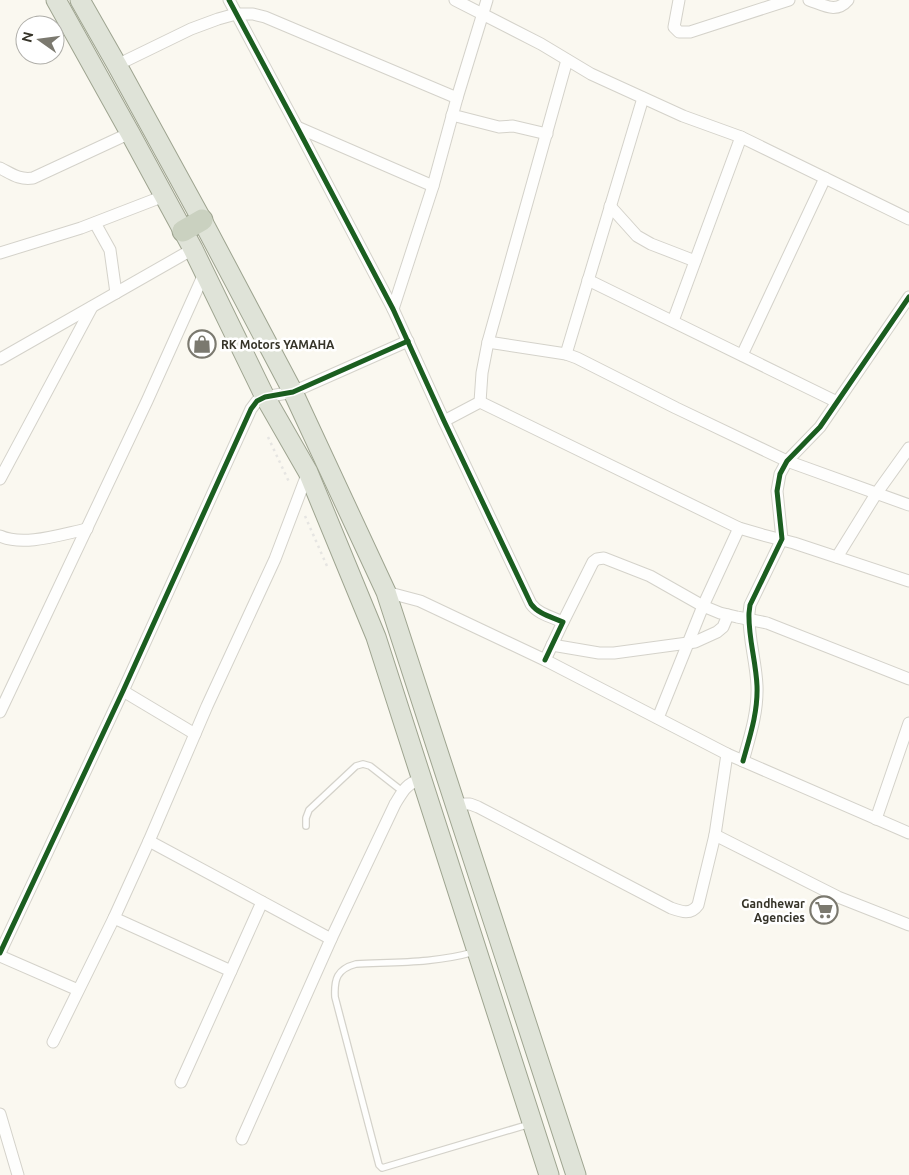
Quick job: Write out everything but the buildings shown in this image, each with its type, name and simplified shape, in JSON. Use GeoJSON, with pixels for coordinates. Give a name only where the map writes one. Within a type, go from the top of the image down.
{"type":"FeatureCollection","features":[{"type":"Feature","properties":{"kind":"highway"},"geometry":{"type":"LineString","coordinates":[[188,240],[202,220]]}},
{"type":"Feature","properties":{"kind":"main road"},"geometry":{"type":"LineString","coordinates":[[56,0],[188,240],[265,397],[308,472],[376,637],[549,1175]]}},
{"type":"Feature","properties":{"kind":"main road"},"geometry":{"type":"LineString","coordinates":[[80,0],[202,220],[293,392],[386,592],[576,1175]]}},
{"type":"Feature","properties":{"kind":"street"},"geometry":{"type":"LineString","coordinates":[[229,0],[393,309],[531,604],[539,612],[563,622]]}},
{"type":"Feature","properties":{"kind":"street"},"geometry":{"type":"LineString","coordinates":[[454,0],[541,44],[591,74],[682,116],[741,137],[909,219]]}},
{"type":"Feature","properties":{"kind":"street"},"geometry":{"type":"LineString","coordinates":[[393,309],[433,186],[452,115],[487,0]]}},
{"type":"Feature","properties":{"kind":"street"},"geometry":{"type":"LineString","coordinates":[[678,0],[674,26],[679,32],[690,32],[757,5],[789,0]]}},
{"type":"Feature","properties":{"kind":"street"},"geometry":{"type":"LineString","coordinates":[[809,0],[832,8],[838,8],[844,6],[848,0]]}},
{"type":"Feature","properties":{"kind":"street"},"geometry":{"type":"LineString","coordinates":[[117,65],[190,29],[236,14],[253,14],[265,17],[457,98]]}},
{"type":"Feature","properties":{"kind":"street"},"geometry":{"type":"LineString","coordinates":[[480,402],[482,373],[488,342],[567,60]]}},
{"type":"Feature","properties":{"kind":"street"},"geometry":{"type":"LineString","coordinates":[[566,354],[643,98]]}},
{"type":"Feature","properties":{"kind":"street"},"geometry":{"type":"LineString","coordinates":[[452,115],[499,127],[513,126],[547,134]]}},
{"type":"Feature","properties":{"kind":"street"},"geometry":{"type":"LineString","coordinates":[[298,127],[433,186]]}},
{"type":"Feature","properties":{"kind":"street"},"geometry":{"type":"LineString","coordinates":[[0,168],[24,179],[33,178],[130,133]]}},
{"type":"Feature","properties":{"kind":"street"},"geometry":{"type":"LineString","coordinates":[[673,321],[741,137]]}},
{"type":"Feature","properties":{"kind":"street"},"geometry":{"type":"LineString","coordinates":[[742,355],[825,178]]}},
{"type":"Feature","properties":{"kind":"street"},"geometry":{"type":"LineString","coordinates":[[0,254],[95,223],[164,196]]}},
{"type":"Feature","properties":{"kind":"street"},"geometry":{"type":"LineString","coordinates":[[610,206],[637,236],[651,244],[695,261]]}},
{"type":"Feature","properties":{"kind":"street"},"geometry":{"type":"LineString","coordinates":[[95,223],[110,250],[116,293]]}},
{"type":"Feature","properties":{"kind":"street"},"geometry":{"type":"LineString","coordinates":[[0,359],[116,293],[188,240]]}},
{"type":"Feature","properties":{"kind":"street"},"geometry":{"type":"LineString","coordinates":[[0,712],[147,401],[204,274]]}},
{"type":"Feature","properties":{"kind":"street"},"geometry":{"type":"LineString","coordinates":[[588,280],[837,402]]}},
{"type":"Feature","properties":{"kind":"street"},"geometry":{"type":"LineString","coordinates":[[743,761],[757,701],[757,684],[748,619],[750,605],[782,539],[777,491],[780,474],[787,462],[820,427],[909,297]]}},
{"type":"Feature","properties":{"kind":"street"},"geometry":{"type":"LineString","coordinates":[[0,479],[92,307]]}},
{"type":"Feature","properties":{"kind":"street"},"geometry":{"type":"LineString","coordinates":[[78,990],[0,954],[252,409],[257,401],[265,397],[293,392],[408,341]]}},
{"type":"Feature","properties":{"kind":"street"},"geometry":{"type":"LineString","coordinates":[[488,342],[566,354],[577,358],[787,462],[909,505]]}},
{"type":"Feature","properties":{"kind":"street"},"geometry":{"type":"LineString","coordinates":[[444,421],[480,402]]}},
{"type":"Feature","properties":{"kind":"street"},"geometry":{"type":"LineString","coordinates":[[480,402],[739,528],[782,539],[909,581]]}},
{"type":"Feature","properties":{"kind":"street"},"geometry":{"type":"LineString","coordinates":[[837,557],[876,494],[909,448]]}},
{"type":"Feature","properties":{"kind":"street"},"geometry":{"type":"LineString","coordinates":[[53,1042],[114,918],[149,841],[195,734],[275,559],[308,472]]}},
{"type":"Feature","properties":{"kind":"street"},"geometry":{"type":"LineString","coordinates":[[658,718],[703,606],[739,528]]}},
{"type":"Feature","properties":{"kind":"street"},"geometry":{"type":"LineString","coordinates":[[0,536],[19,541],[86,529]]}},
{"type":"Feature","properties":{"kind":"street"},"geometry":{"type":"LineString","coordinates":[[545,660],[593,562],[604,558],[650,576],[703,606],[728,615],[768,623],[909,680]]}},
{"type":"Feature","properties":{"kind":"street"},"geometry":{"type":"LineString","coordinates":[[386,592],[420,601],[545,660],[727,754],[909,833]]}},
{"type":"Feature","properties":{"kind":"street"},"geometry":{"type":"LineString","coordinates":[[552,645],[600,653],[614,653],[695,642],[717,632],[723,627],[728,615]]}},
{"type":"Feature","properties":{"kind":"street"},"geometry":{"type":"LineString","coordinates":[[123,691],[195,734]]}},
{"type":"Feature","properties":{"kind":"street"},"geometry":{"type":"LineString","coordinates":[[876,819],[906,744],[909,723]]}},
{"type":"Feature","properties":{"kind":"street"},"geometry":{"type":"LineString","coordinates":[[454,804],[470,804],[478,807],[671,908],[688,912],[694,910],[698,905],[715,835],[727,754]]}},
{"type":"Feature","properties":{"kind":"street"},"geometry":{"type":"LineString","coordinates":[[242,1139],[331,939],[395,804],[402,791],[411,782],[421,779]]}},
{"type":"Feature","properties":{"kind":"street"},"geometry":{"type":"LineString","coordinates":[[715,835],[838,898],[909,925]]}},
{"type":"Feature","properties":{"kind":"street"},"geometry":{"type":"LineString","coordinates":[[149,841],[331,939]]}},
{"type":"Feature","properties":{"kind":"street"},"geometry":{"type":"LineString","coordinates":[[181,1082],[262,902]]}},
{"type":"Feature","properties":{"kind":"street"},"geometry":{"type":"LineString","coordinates":[[114,918],[231,971]]}},
{"type":"Feature","properties":{"kind":"street"},"geometry":{"type":"LineString","coordinates":[[0,1114],[18,1175]]}},
{"type":"Feature","properties":{"kind":"lane"},"geometry":{"type":"LineString","coordinates":[[306,826],[309,810],[356,766],[363,764],[370,766],[402,791]]}},
{"type":"Feature","properties":{"kind":"lane"},"geometry":{"type":"LineString","coordinates":[[477,951],[428,961],[356,964],[340,972],[336,979],[335,997],[379,1165],[382,1168],[532,1124]]}},
{"type":"Feature","properties":{"kind":"cycle path"},"geometry":{"type":"LineString","coordinates":[[229,0],[393,309],[531,604],[541,613],[563,622],[545,660]]}},
{"type":"Feature","properties":{"kind":"cycle path"},"geometry":{"type":"LineString","coordinates":[[743,761],[753,724],[757,696],[750,631],[750,605],[782,539],[777,491],[780,474],[787,461],[820,427],[909,297]]}},
{"type":"Feature","properties":{"kind":"cycle path"},"geometry":{"type":"LineString","coordinates":[[0,953],[123,691],[251,409],[257,401],[265,397],[293,392],[408,341]]}},
{"type":"Feature","properties":{"kind":"place","name":"RK Motors YAMAHA"},"geometry":{"type":"Point","coordinates":[202,344]}},
{"type":"Feature","properties":{"kind":"place","name":"Gandhewar Agencies"},"geometry":{"type":"Point","coordinates":[824,910]}}]}
